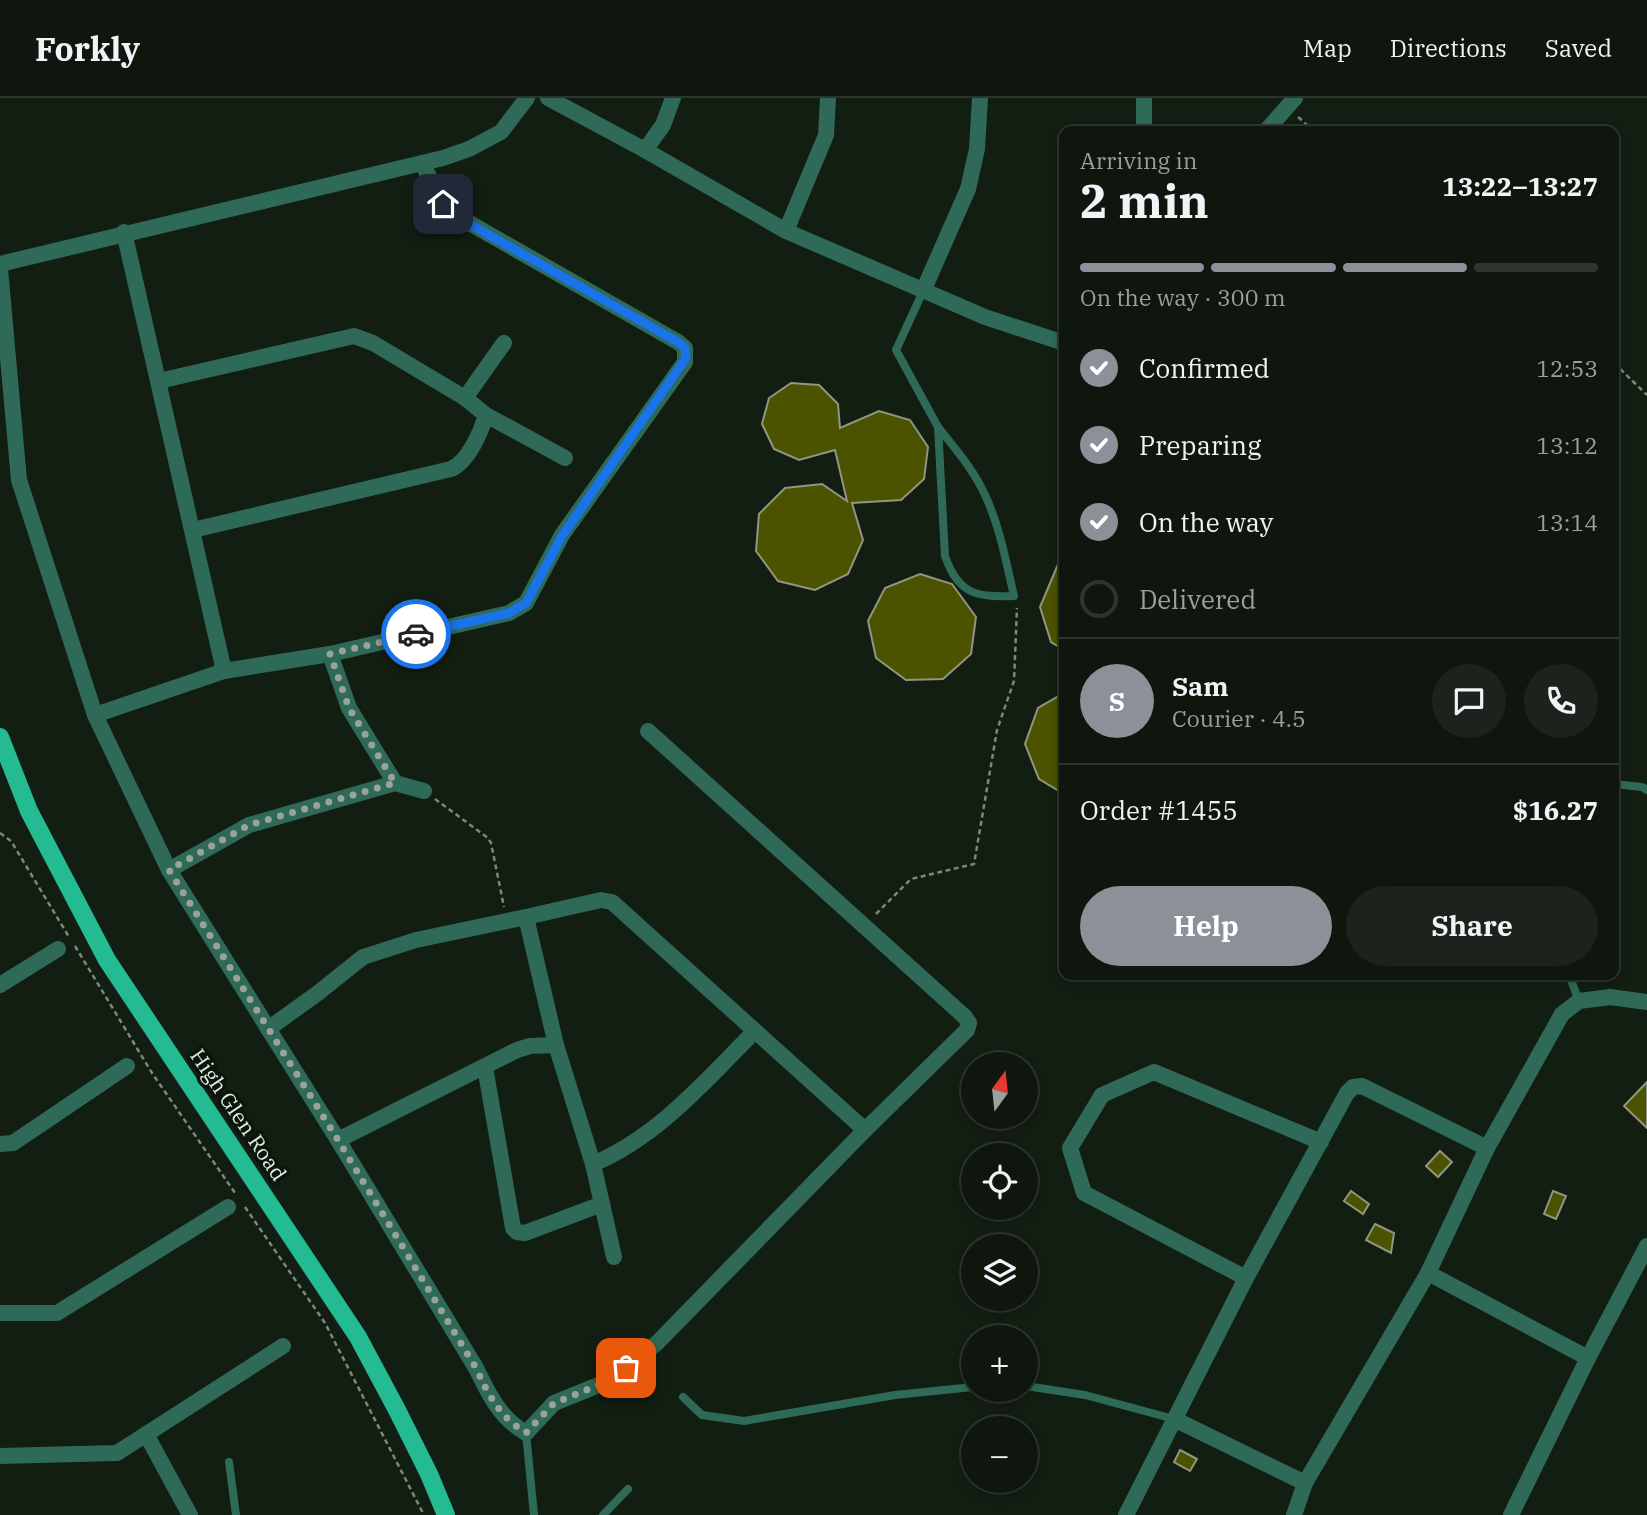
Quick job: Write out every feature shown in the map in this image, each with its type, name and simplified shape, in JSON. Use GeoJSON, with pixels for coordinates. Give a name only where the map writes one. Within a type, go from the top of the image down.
{"type":"FeatureCollection","features":[{"type":"Feature","properties":{"kind":"main road","name":"High Glen Road"},"geometry":{"type":"LineString","coordinates":[[0,737],[29,811],[107,960],[358,1337],[403,1420],[446,1515]]}},
{"type":"Feature","properties":{"kind":"street"},"geometry":{"type":"LineString","coordinates":[[0,264],[124,232],[422,163],[469,149],[502,132],[527,98]]}},
{"type":"Feature","properties":{"kind":"street"},"geometry":{"type":"LineString","coordinates":[[548,98],[786,231],[985,317],[1059,341]]}},
{"type":"Feature","properties":{"kind":"street"},"geometry":{"type":"LineString","coordinates":[[645,150],[663,125],[673,98]]}},
{"type":"Feature","properties":{"kind":"street"},"geometry":{"type":"LineString","coordinates":[[786,231],[826,135],[828,98]]}},
{"type":"Feature","properties":{"kind":"street"},"geometry":{"type":"LineString","coordinates":[[924,289],[968,190],[977,149],[980,98]]}},
{"type":"Feature","properties":{"kind":"street"},"geometry":{"type":"LineString","coordinates":[[1144,98],[1144,126]]}},
{"type":"Feature","properties":{"kind":"street"},"geometry":{"type":"LineString","coordinates":[[1270,126],[1291,103]]}},
{"type":"Feature","properties":{"kind":"street"},"geometry":{"type":"LineString","coordinates":[[95,715],[224,671],[330,654],[509,613],[526,603],[562,536],[686,358],[685,348],[678,342],[452,214],[443,204],[422,163]]}},
{"type":"Feature","properties":{"kind":"street"},"geometry":{"type":"LineString","coordinates":[[124,232],[224,671]]}},
{"type":"Feature","properties":{"kind":"street"},"geometry":{"type":"LineString","coordinates":[[0,269],[19,480],[95,715],[169,870],[338,1140],[476,1368],[487,1392],[510,1424],[526,1433],[554,1403],[611,1380],[657,1343],[865,1130],[967,1030],[969,1023],[648,731]]}},
{"type":"Feature","properties":{"kind":"street"},"geometry":{"type":"LineString","coordinates":[[159,382],[354,336],[373,343],[465,398],[486,415],[565,458]]}},
{"type":"Feature","properties":{"kind":"street"},"geometry":{"type":"LineString","coordinates":[[465,398],[504,343]]}},
{"type":"Feature","properties":{"kind":"street"},"geometry":{"type":"LineString","coordinates":[[193,530],[451,469],[463,459],[484,425],[486,415]]}},
{"type":"Feature","properties":{"kind":"street"},"geometry":{"type":"LineString","coordinates":[[330,654],[349,708],[395,783]]}},
{"type":"Feature","properties":{"kind":"street"},"geometry":{"type":"LineString","coordinates":[[169,870],[249,825],[395,783],[424,791]]}},
{"type":"Feature","properties":{"kind":"street"},"geometry":{"type":"LineString","coordinates":[[268,1028],[363,957],[416,940],[601,900],[612,902],[865,1130]]}},
{"type":"Feature","properties":{"kind":"street"},"geometry":{"type":"LineString","coordinates":[[526,917],[556,1045],[593,1164],[614,1257]]}},
{"type":"Feature","properties":{"kind":"street"},"geometry":{"type":"LineString","coordinates":[[0,985],[58,949]]}},
{"type":"Feature","properties":{"kind":"street"},"geometry":{"type":"LineString","coordinates":[[1294,1515],[1304,1483],[1427,1273],[1487,1148],[1562,1014],[1579,1001],[1610,997],[1647,1002]]}},
{"type":"Feature","properties":{"kind":"street"},"geometry":{"type":"LineString","coordinates":[[593,1164],[625,1149],[664,1120],[755,1031]]}},
{"type":"Feature","properties":{"kind":"street"},"geometry":{"type":"LineString","coordinates":[[338,1140],[530,1046],[556,1045]]}},
{"type":"Feature","properties":{"kind":"street"},"geometry":{"type":"LineString","coordinates":[[0,1143],[13,1143],[127,1066]]}},
{"type":"Feature","properties":{"kind":"street"},"geometry":{"type":"LineString","coordinates":[[485,1067],[513,1228],[517,1232],[525,1233],[602,1204]]}},
{"type":"Feature","properties":{"kind":"street"},"geometry":{"type":"LineString","coordinates":[[1246,1278],[1084,1193],[1070,1148],[1102,1095],[1154,1072],[1321,1142]]}},
{"type":"Feature","properties":{"kind":"street"},"geometry":{"type":"LineString","coordinates":[[1126,1515],[1246,1278],[1347,1093],[1358,1086],[1487,1148]]}},
{"type":"Feature","properties":{"kind":"street"},"geometry":{"type":"LineString","coordinates":[[0,1313],[57,1313],[228,1207]]}},
{"type":"Feature","properties":{"kind":"street"},"geometry":{"type":"LineString","coordinates":[[1511,1515],[1588,1358],[1647,1246]]}},
{"type":"Feature","properties":{"kind":"street"},"geometry":{"type":"LineString","coordinates":[[1427,1273],[1588,1358]]}},
{"type":"Feature","properties":{"kind":"street"},"geometry":{"type":"LineString","coordinates":[[0,1457],[117,1453],[282,1346]]}},
{"type":"Feature","properties":{"kind":"street"},"geometry":{"type":"LineString","coordinates":[[1174,1419],[1304,1483]]}},
{"type":"Feature","properties":{"kind":"street"},"geometry":{"type":"LineString","coordinates":[[146,1434],[190,1515]]}},
{"type":"Feature","properties":{"kind":"lane"},"geometry":{"type":"LineString","coordinates":[[924,289],[896,350],[938,427],[970,468],[985,494],[997,525],[1014,596],[983,596],[967,590],[951,574],[944,536],[938,427]]}},
{"type":"Feature","properties":{"kind":"lane"},"geometry":{"type":"LineString","coordinates":[[1619,785],[1647,790]]}},
{"type":"Feature","properties":{"kind":"lane"},"geometry":{"type":"LineString","coordinates":[[1571,980],[1579,1001]]}},
{"type":"Feature","properties":{"kind":"lane"},"geometry":{"type":"LineString","coordinates":[[1038,1387],[1085,1395],[1174,1419]]}},
{"type":"Feature","properties":{"kind":"lane"},"geometry":{"type":"LineString","coordinates":[[683,1396],[702,1415],[744,1421],[895,1395],[961,1388]]}},
{"type":"Feature","properties":{"kind":"lane"},"geometry":{"type":"LineString","coordinates":[[526,1433],[534,1515]]}},
{"type":"Feature","properties":{"kind":"lane"},"geometry":{"type":"LineString","coordinates":[[229,1462],[236,1515]]}},
{"type":"Feature","properties":{"kind":"lane"},"geometry":{"type":"LineString","coordinates":[[603,1515],[628,1489]]}},
{"type":"Feature","properties":{"kind":"path"},"geometry":{"type":"LineString","coordinates":[[1291,103],[1310,126]]}},
{"type":"Feature","properties":{"kind":"path"},"geometry":{"type":"LineString","coordinates":[[1619,368],[1647,395]]}},
{"type":"Feature","properties":{"kind":"path"},"geometry":{"type":"LineString","coordinates":[[863,926],[911,879],[974,864],[998,730],[1014,681],[1018,614],[1014,596]]}},
{"type":"Feature","properties":{"kind":"path"},"geometry":{"type":"LineString","coordinates":[[424,791],[488,838],[507,922]]}},
{"type":"Feature","properties":{"kind":"path"},"geometry":{"type":"LineString","coordinates":[[0,833],[11,841],[152,1073],[325,1323],[424,1515]]}},
{"type":"Feature","properties":{"kind":"building"},"geometry":{"type":"Polygon","coordinates":[[[791,383],[819,385],[838,404],[840,428],[879,411],[910,420],[928,447],[924,479],[901,500],[852,503],[863,540],[848,574],[815,590],[778,581],[756,551],[759,514],[785,488],[822,484],[847,501],[835,450],[799,460],[774,449],[762,424],[769,398],[791,383]]]}},
{"type":"Feature","properties":{"kind":"building"},"geometry":{"type":"Polygon","coordinates":[[[1059,562],[1059,647],[1051,642],[1040,607],[1059,562]]]}},
{"type":"Feature","properties":{"kind":"building"},"geometry":{"type":"Polygon","coordinates":[[[920,574],[952,584],[976,617],[971,654],[943,679],[906,680],[876,658],[868,621],[885,588],[920,574]]]}},
{"type":"Feature","properties":{"kind":"building"},"geometry":{"type":"Polygon","coordinates":[[[1059,696],[1059,791],[1039,779],[1025,744],[1038,708],[1059,696]]]}},
{"type":"Feature","properties":{"kind":"building"},"geometry":{"type":"Polygon","coordinates":[[[1647,1082],[1647,1128],[1624,1106],[1647,1082]]]}},
{"type":"Feature","properties":{"kind":"building"},"geometry":{"type":"Polygon","coordinates":[[[1440,1151],[1452,1162],[1438,1177],[1426,1166],[1440,1151]]]}},
{"type":"Feature","properties":{"kind":"building"},"geometry":{"type":"Polygon","coordinates":[[[1351,1191],[1369,1204],[1363,1214],[1344,1201],[1351,1191]]]}},
{"type":"Feature","properties":{"kind":"building"},"geometry":{"type":"Polygon","coordinates":[[[1553,1191],[1566,1196],[1556,1219],[1544,1214],[1553,1191]]]}},
{"type":"Feature","properties":{"kind":"building"},"geometry":{"type":"Polygon","coordinates":[[[1375,1224],[1394,1233],[1391,1253],[1366,1240],[1375,1224]]]}},
{"type":"Feature","properties":{"kind":"building"},"geometry":{"type":"Polygon","coordinates":[[[1180,1450],[1197,1459],[1190,1471],[1174,1462],[1180,1450]]]}},
{"type":"Feature","properties":{"kind":"way so far"},"geometry":{"type":"LineString","coordinates":[[416,634],[330,654],[349,708],[395,783],[249,825],[169,870],[338,1140],[476,1368],[487,1392],[510,1424],[526,1433],[554,1403],[611,1380],[626,1368]]}},
{"type":"Feature","properties":{"kind":"route"},"geometry":{"type":"LineString","coordinates":[[416,634],[509,613],[526,603],[562,536],[686,358],[685,348],[678,342],[452,214],[443,204]]}}]}
